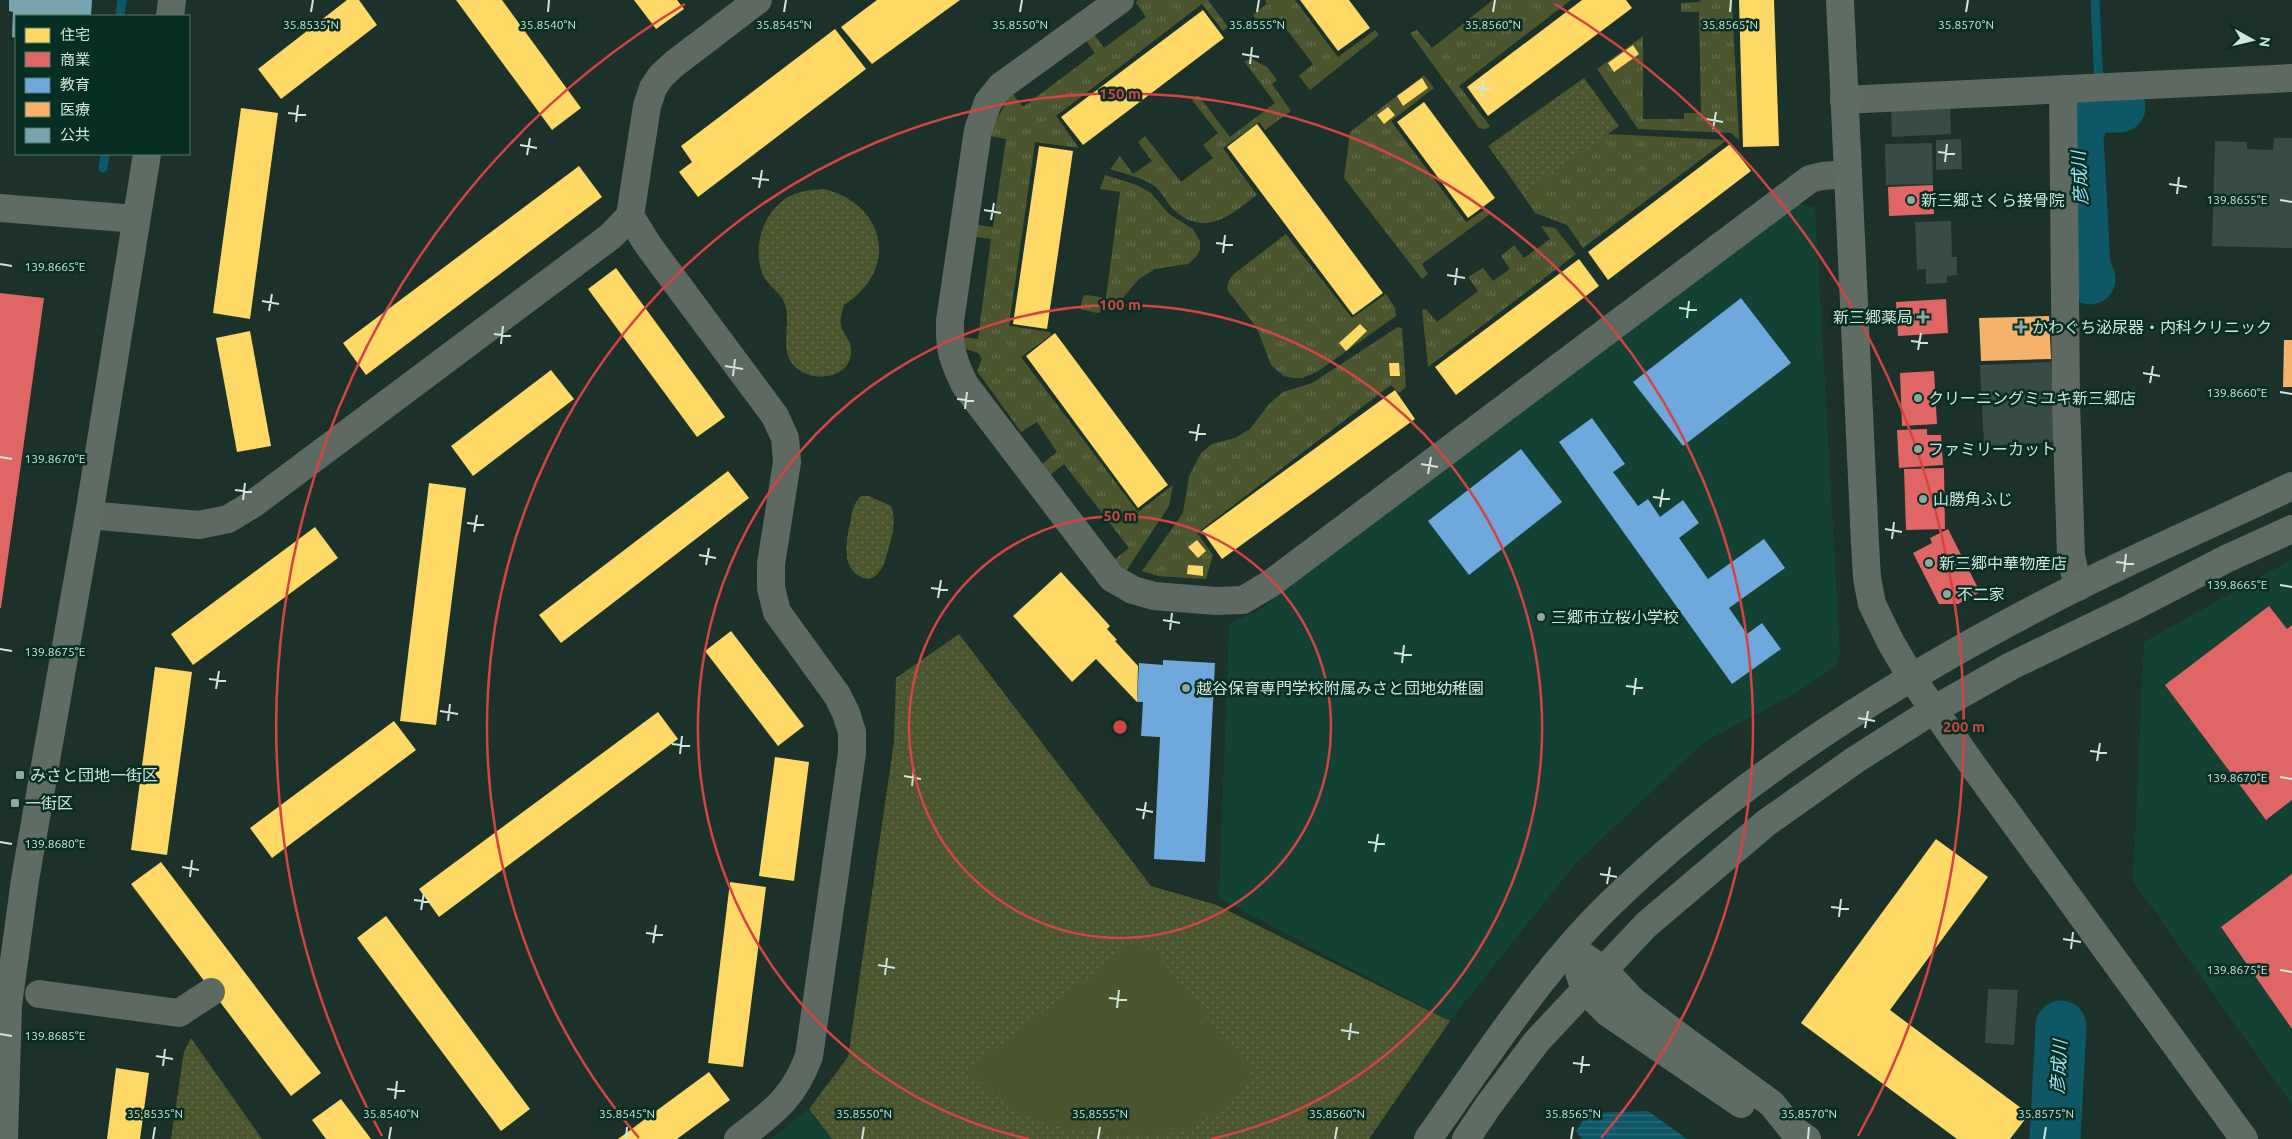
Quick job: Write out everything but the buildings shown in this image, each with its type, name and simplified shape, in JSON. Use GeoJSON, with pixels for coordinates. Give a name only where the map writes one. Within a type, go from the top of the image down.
{"type":"FeatureCollection","features":[{"type":"Feature","properties":{"kind":"street"},"geometry":{"type":"LineString","coordinates":[[170,15],[172,0]]}},
{"type":"Feature","properties":{"kind":"street"},"geometry":{"type":"LineString","coordinates":[[89,515],[199,525],[228,519],[245,509],[611,236],[630,216],[647,106],[653,88],[661,76],[674,64],[758,0]]}},
{"type":"Feature","properties":{"kind":"street"},"geometry":{"type":"LineString","coordinates":[[1120,0],[1001,86],[988,102],[978,130],[950,322],[950,342],[952,361],[965,385],[1112,578],[1132,590],[1154,596],[1216,601],[1243,600],[1270,584],[1810,179],[1848,174]]}},
{"type":"Feature","properties":{"kind":"street"},"geometry":{"type":"LineString","coordinates":[[1840,0],[1867,578],[1872,604],[1890,641],[1911,677],[1971,763],[2244,1139]]}},
{"type":"Feature","properties":{"kind":"street"},"geometry":{"type":"LineString","coordinates":[[1844,100],[2292,78]]}},
{"type":"Feature","properties":{"kind":"street"},"geometry":{"type":"LineString","coordinates":[[2063,90],[2067,411],[2071,556],[2078,587]]}},
{"type":"Feature","properties":{"kind":"street"},"geometry":{"type":"LineString","coordinates":[[4,1139],[4,1004],[89,515],[147,155]]}},
{"type":"Feature","properties":{"kind":"street"},"geometry":{"type":"LineString","coordinates":[[0,208],[136,219]]}},
{"type":"Feature","properties":{"kind":"street"},"geometry":{"type":"LineString","coordinates":[[630,216],[648,246],[775,416],[782,430],[785,438],[787,462],[771,564],[771,588],[777,612],[837,696],[846,713],[852,732],[852,753],[809,1056],[802,1076],[786,1100],[738,1139]]}},
{"type":"Feature","properties":{"kind":"street"},"geometry":{"type":"LineString","coordinates":[[1428,1139],[1525,1005],[1570,947],[1611,904],[1704,820],[1806,744],[1911,677],[2078,587],[2292,486]]}},
{"type":"Feature","properties":{"kind":"street"},"geometry":{"type":"LineString","coordinates":[[1466,1139],[1488,1106],[1537,1041],[1646,925],[1766,823],[1855,760],[1935,709],[2011,666],[2131,608],[2228,558],[2292,529]]}},
{"type":"Feature","properties":{"kind":"street"},"geometry":{"type":"LineString","coordinates":[[1570,947],[1604,970],[1633,1001],[1772,1104],[1799,1133]]}},
{"type":"Feature","properties":{"kind":"street"},"geometry":{"type":"LineString","coordinates":[[1570,947],[1585,990],[1608,1012],[1760,1117],[1799,1133]]}},
{"type":"Feature","properties":{"kind":"street"},"geometry":{"type":"LineString","coordinates":[[39,994],[179,1013],[211,992]]}},
{"type":"Feature","properties":{"kind":"shaded area","name":"三郷市立桜小学校"},"geometry":{"type":"Polygon","coordinates":[[[1797,204],[1815,207],[1840,652],[1837,665],[1796,693],[1704,742],[1575,864],[1450,1021],[1219,898],[1229,623],[1258,611],[1797,204]]]}},
{"type":"Feature","properties":{"kind":"shaded area"},"geometry":{"type":"Polygon","coordinates":[[[2292,559],[2292,1105],[2133,881],[2144,642],[2292,559]]]}},
{"type":"Feature","properties":{"kind":"shaded area"},"geometry":{"type":"Polygon","coordinates":[[[808,1109],[831,1139],[771,1139],[808,1109]]]}},
{"type":"Feature","properties":{"kind":"green space"},"geometry":{"type":"Polygon","coordinates":[[[1137,0],[1208,0],[1228,27],[1223,31],[1202,4],[1056,116],[1079,148],[1035,142],[1009,326],[1050,332],[1051,335],[1021,357],[1138,512],[1173,485],[1169,506],[1126,571],[1114,560],[1129,548],[1064,464],[1049,476],[1042,464],[1057,452],[1037,422],[1021,432],[977,371],[982,359],[978,353],[966,349],[962,337],[978,339],[991,239],[975,237],[977,225],[993,227],[1006,139],[990,136],[995,122],[1012,93],[1023,107],[1095,53],[1085,39],[1094,34],[1104,48],[1146,17],[1136,3],[1137,0]]]}},
{"type":"Feature","properties":{"kind":"green space"},"geometry":{"type":"Polygon","coordinates":[[[1265,0],[1295,0],[1338,57],[1375,30],[1379,35],[1310,90],[1299,76],[1313,64],[1277,17],[1263,28],[1253,15],[1267,4],[1265,0]]]}},
{"type":"Feature","properties":{"kind":"green space"},"geometry":{"type":"Polygon","coordinates":[[[1493,0],[1571,0],[1459,86],[1490,126],[1486,129],[1479,128],[1410,33],[1417,30],[1432,48],[1493,0]]]}},
{"type":"Feature","properties":{"kind":"green space"},"geometry":{"type":"Polygon","coordinates":[[[1701,0],[1732,0],[1739,140],[1731,133],[1638,129],[1597,69],[1643,36],[1643,119],[1684,119],[1684,113],[1701,113],[1699,12],[1681,12],[1681,3],[1700,2],[1701,0]]]}},
{"type":"Feature","properties":{"kind":"green space"},"geometry":{"type":"Polygon","coordinates":[[[1252,59],[1267,67],[1277,80],[1272,84],[1291,111],[1265,130],[1259,122],[1223,148],[1257,195],[1237,210],[1217,221],[1207,223],[1196,222],[1185,218],[1173,209],[1153,185],[1110,169],[1120,156],[1133,174],[1152,161],[1138,142],[1145,136],[1181,182],[1213,158],[1203,145],[1218,133],[1192,100],[1198,95],[1230,137],[1275,103],[1244,61],[1252,59]]]}},
{"type":"Feature","properties":{"kind":"green space"},"geometry":{"type":"Polygon","coordinates":[[[1424,75],[1434,88],[1391,121],[1466,222],[1486,209],[1490,214],[1422,264],[1428,274],[1422,279],[1344,178],[1350,132],[1424,75]]]}},
{"type":"Feature","properties":{"kind":"green space"},"geometry":{"type":"Polygon","coordinates":[[[1584,78],[1619,126],[1523,195],[1488,146],[1584,78]]]}},
{"type":"Feature","properties":{"kind":"green space"},"geometry":{"type":"Polygon","coordinates":[[[1607,134],[1727,140],[1583,248],[1567,225],[1535,213],[1523,195],[1607,134]]]}},
{"type":"Feature","properties":{"kind":"green space"},"geometry":{"type":"Polygon","coordinates":[[[1105,175],[1137,185],[1151,193],[1169,214],[1193,229],[1200,241],[1200,250],[1196,257],[1188,264],[1155,269],[1139,279],[1114,308],[1097,313],[1080,309],[1083,297],[1086,295],[1106,298],[1120,192],[1100,189],[1105,175]]]}},
{"type":"Feature","properties":{"kind":"green space"},"geometry":{"type":"Polygon","coordinates":[[[824,189],[845,197],[861,209],[873,224],[878,240],[878,257],[873,274],[862,291],[844,305],[841,326],[850,343],[851,356],[847,365],[840,372],[830,376],[819,377],[798,370],[791,362],[786,348],[787,317],[784,302],[763,275],[759,252],[763,228],[775,208],[794,194],[824,189]]]}},
{"type":"Feature","properties":{"kind":"green space"},"geometry":{"type":"Polygon","coordinates":[[[1541,226],[1555,228],[1576,254],[1428,367],[1422,310],[1426,309],[1437,322],[1478,291],[1468,277],[1483,268],[1493,281],[1510,269],[1501,256],[1514,245],[1524,258],[1550,239],[1541,226]]]}},
{"type":"Feature","properties":{"kind":"green space"},"geometry":{"type":"Polygon","coordinates":[[[1286,234],[1352,318],[1386,294],[1395,308],[1396,316],[1317,372],[1302,378],[1284,376],[1271,365],[1257,328],[1228,291],[1229,281],[1235,273],[1286,234]]]}},
{"type":"Feature","properties":{"kind":"green space"},"geometry":{"type":"Polygon","coordinates":[[[1398,327],[1402,328],[1406,387],[1399,393],[1391,385],[1197,533],[1213,555],[1206,579],[1158,576],[1142,571],[1183,513],[1189,476],[1201,453],[1212,444],[1235,438],[1250,429],[1269,404],[1283,392],[1312,383],[1398,327]]]}},
{"type":"Feature","properties":{"kind":"green space"},"geometry":{"type":"Polygon","coordinates":[[[861,496],[869,496],[891,506],[894,518],[885,562],[879,572],[871,578],[857,575],[850,567],[847,557],[847,538],[852,512],[861,496]]]}},
{"type":"Feature","properties":{"kind":"green space"},"geometry":{"type":"Polygon","coordinates":[[[959,634],[1151,886],[1217,905],[1450,1021],[1369,1139],[832,1139],[809,1109],[848,1057],[894,742],[896,678],[959,634]]]}},
{"type":"Feature","properties":{"kind":"green space"},"geometry":{"type":"Polygon","coordinates":[[[1130,945],[1154,951],[1255,1077],[1231,1102],[1183,1132],[1117,1134],[1050,1126],[1011,1110],[969,1070],[1130,945]]]}},
{"type":"Feature","properties":{"kind":"green space"},"geometry":{"type":"Polygon","coordinates":[[[191,1038],[262,1139],[171,1139],[184,1052],[191,1038]]]}},
{"type":"Feature","properties":{"kind":"water"},"geometry":{"type":"Polygon","coordinates":[[[1648,1111],[1687,1139],[1582,1139],[1576,1131],[1588,1113],[1648,1111]]]}},
{"type":"Feature","properties":{"kind":"waterway"},"geometry":{"type":"LineString","coordinates":[[120,15],[122,0]]}},
{"type":"Feature","properties":{"kind":"waterway"},"geometry":{"type":"LineString","coordinates":[[2095,0],[2100,107]]}},
{"type":"Feature","properties":{"kind":"waterway","name":"彦成川"},"geometry":{"type":"LineString","coordinates":[[2090,279],[2085,266],[2078,136],[2083,116],[2097,107],[2120,107]]}},
{"type":"Feature","properties":{"kind":"waterway"},"geometry":{"type":"LineString","coordinates":[[103,168],[105,155]]}},
{"type":"Feature","properties":{"kind":"waterway","name":"彦成川"},"geometry":{"type":"LineString","coordinates":[[2055,1139],[2061,1026]]}},
{"type":"Feature","properties":{"kind":"place","name":"新三郷さくら接骨院"},"geometry":{"type":"Point","coordinates":[1911,200]}},
{"type":"Feature","properties":{"kind":"place","name":"新三郷薬局"},"geometry":{"type":"Point","coordinates":[1923,317]}},
{"type":"Feature","properties":{"kind":"place","name":"かわぐち泌尿器・内科クリニック"},"geometry":{"type":"Point","coordinates":[2021,327]}},
{"type":"Feature","properties":{"kind":"place","name":"クリーニングミユキ新三郷店"},"geometry":{"type":"Point","coordinates":[1918,398]}},
{"type":"Feature","properties":{"kind":"place","name":"ファミリーカット"},"geometry":{"type":"Point","coordinates":[1918,449]}},
{"type":"Feature","properties":{"kind":"place","name":"山勝角ふじ"},"geometry":{"type":"Point","coordinates":[1923,499]}},
{"type":"Feature","properties":{"kind":"place","name":"新三郷中華物産店"},"geometry":{"type":"Point","coordinates":[1929,563]}},
{"type":"Feature","properties":{"kind":"place","name":"不二家"},"geometry":{"type":"Point","coordinates":[1947,594]}},
{"type":"Feature","properties":{"kind":"place","name":"三郷市立桜小学校"},"geometry":{"type":"Point","coordinates":[1541,617]}},
{"type":"Feature","properties":{"kind":"place","name":"越谷保育専門学校附属みさと団地幼稚園"},"geometry":{"type":"Point","coordinates":[1186,688]}},
{"type":"Feature","properties":{"kind":"place","name":"みさと団地一街区"},"geometry":{"type":"Point","coordinates":[20,775]}},
{"type":"Feature","properties":{"kind":"place","name":"一街区"},"geometry":{"type":"Point","coordinates":[15,803]}}]}
